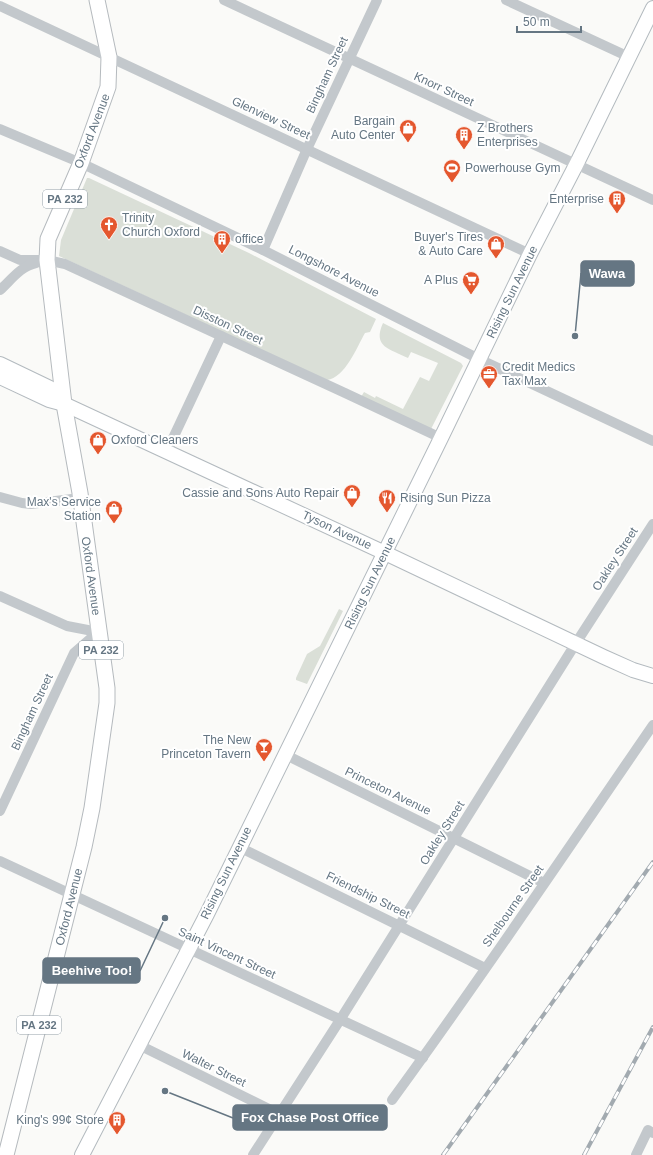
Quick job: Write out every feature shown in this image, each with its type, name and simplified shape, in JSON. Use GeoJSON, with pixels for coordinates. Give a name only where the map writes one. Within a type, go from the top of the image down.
{"type":"FeatureCollection","features":[{"type":"Feature","properties":{"kind":"main road","name":"Oxford Avenue"},"geometry":{"type":"LineString","coordinates":[[6,1155],[92,808],[106,714],[107,688],[80,498],[64,404],[47,260],[48,239],[81,163],[108,86],[110,57],[97,0]]}},
{"type":"Feature","properties":{"kind":"main road","name":"Rising Sun Avenue"},"geometry":{"type":"LineString","coordinates":[[82,1155],[188,950],[286,755],[530,254],[576,165],[653,8]]}},
{"type":"Feature","properties":{"kind":"main road","name":"Tyson Avenue"},"geometry":{"type":"LineString","coordinates":[[0,364],[50,388],[64,404]]}},
{"type":"Feature","properties":{"kind":"main road","name":"Tyson Avenue"},"geometry":{"type":"LineString","coordinates":[[0,377],[49,400],[64,404],[167,451],[633,670],[653,676]]}},
{"type":"Feature","properties":{"kind":"street","name":"Knorr Street"},"geometry":{"type":"LineString","coordinates":[[224,0],[653,200]]}},
{"type":"Feature","properties":{"kind":"street","name":"Bingham Street"},"geometry":{"type":"LineString","coordinates":[[263,250],[307,149],[377,0]]}},
{"type":"Feature","properties":{"kind":"street"},"geometry":{"type":"LineString","coordinates":[[506,0],[629,57]]}},
{"type":"Feature","properties":{"kind":"street","name":"Glenview Street"},"geometry":{"type":"LineString","coordinates":[[0,6],[530,254]]}},
{"type":"Feature","properties":{"kind":"street","name":"Longshore Avenue"},"geometry":{"type":"LineString","coordinates":[[0,129],[81,163],[263,250],[479,359],[653,441]]}},
{"type":"Feature","properties":{"kind":"street","name":"Disston Street"},"geometry":{"type":"LineString","coordinates":[[0,251],[20,260],[47,260],[65,264],[345,392],[441,438]]}},
{"type":"Feature","properties":{"kind":"street"},"geometry":{"type":"LineString","coordinates":[[0,290],[28,264],[47,260]]}},
{"type":"Feature","properties":{"kind":"street"},"geometry":{"type":"LineString","coordinates":[[167,451],[221,336]]}},
{"type":"Feature","properties":{"kind":"street"},"geometry":{"type":"LineString","coordinates":[[0,497],[31,504],[80,498]]}},
{"type":"Feature","properties":{"kind":"street","name":"Oakley Street"},"geometry":{"type":"LineString","coordinates":[[253,1155],[455,839],[576,643],[653,524]]}},
{"type":"Feature","properties":{"kind":"street"},"geometry":{"type":"LineString","coordinates":[[0,596],[67,626],[98,632]]}},
{"type":"Feature","properties":{"kind":"street","name":"Bingham Street"},"geometry":{"type":"LineString","coordinates":[[0,811],[74,653],[98,632]]}},
{"type":"Feature","properties":{"kind":"street","name":"Shelbourne Street"},"geometry":{"type":"LineString","coordinates":[[392,1100],[423,1058],[653,725]]}},
{"type":"Feature","properties":{"kind":"street","name":"Princeton Avenue"},"geometry":{"type":"LineString","coordinates":[[286,755],[544,883]]}},
{"type":"Feature","properties":{"kind":"street","name":"Friendship Street"},"geometry":{"type":"LineString","coordinates":[[239,847],[485,968]]}},
{"type":"Feature","properties":{"kind":"street","name":"Saint Vincent Street"},"geometry":{"type":"LineString","coordinates":[[0,861],[188,950],[423,1058]]}},
{"type":"Feature","properties":{"kind":"street","name":"Walter Street"},"geometry":{"type":"LineString","coordinates":[[139,1045],[279,1114]]}},
{"type":"Feature","properties":{"kind":"street"},"geometry":{"type":"LineString","coordinates":[[636,1155],[651,1132]]}},
{"type":"Feature","properties":{"kind":"shaded area"},"geometry":{"type":"Polygon","coordinates":[[[87,178],[249,253],[376,319],[370,332],[365,333],[345,368],[333,378],[327,380],[59,256],[61,240],[87,178]]]}},
{"type":"Feature","properties":{"kind":"shaded area"},"geometry":{"type":"Polygon","coordinates":[[[383,323],[461,363],[463,366],[431,429],[361,397],[364,392],[403,409],[420,377],[429,381],[438,363],[411,352],[408,358],[389,349],[381,342],[380,331],[383,323]]]}},
{"type":"Feature","properties":{"kind":"shaded area"},"geometry":{"type":"Polygon","coordinates":[[[339,609],[343,611],[307,684],[296,680],[307,654],[320,646],[339,609]]]}},
{"type":"Feature","properties":{"kind":"railway"},"geometry":{"type":"LineString","coordinates":[[443,1155],[653,862]]}},
{"type":"Feature","properties":{"kind":"railway"},"geometry":{"type":"LineString","coordinates":[[584,1155],[653,1027]]}},
{"type":"Feature","properties":{"kind":"place","name":"Bargain Auto Center"},"geometry":{"type":"Point","coordinates":[408,143]}},
{"type":"Feature","properties":{"kind":"place","name":"Z Brothers Enterprises"},"geometry":{"type":"Point","coordinates":[464,150]}},
{"type":"Feature","properties":{"kind":"place","name":"Powerhouse Gym"},"geometry":{"type":"Point","coordinates":[452,183]}},
{"type":"Feature","properties":{"kind":"place","name":"Enterprise"},"geometry":{"type":"Point","coordinates":[617,214]}},
{"type":"Feature","properties":{"kind":"place","name":"Trinity Church Oxford"},"geometry":{"type":"Point","coordinates":[109,240]}},
{"type":"Feature","properties":{"kind":"place","name":"office"},"geometry":{"type":"Point","coordinates":[222,254]}},
{"type":"Feature","properties":{"kind":"place","name":"Buyer's Tires & Auto Care"},"geometry":{"type":"Point","coordinates":[496,259]}},
{"type":"Feature","properties":{"kind":"place","name":"A Plus"},"geometry":{"type":"Point","coordinates":[471,295]}},
{"type":"Feature","properties":{"kind":"place","name":"Wawa"},"geometry":{"type":"Point","coordinates":[575,336]}},
{"type":"Feature","properties":{"kind":"place","name":"Credit Medics Tax Max"},"geometry":{"type":"Point","coordinates":[489,389]}},
{"type":"Feature","properties":{"kind":"place","name":"Oxford Cleaners"},"geometry":{"type":"Point","coordinates":[98,455]}},
{"type":"Feature","properties":{"kind":"place","name":"Cassie and Sons Auto Repair"},"geometry":{"type":"Point","coordinates":[352,508]}},
{"type":"Feature","properties":{"kind":"place","name":"Rising Sun Pizza"},"geometry":{"type":"Point","coordinates":[387,513]}},
{"type":"Feature","properties":{"kind":"place","name":"Max's Service Station"},"geometry":{"type":"Point","coordinates":[114,524]}},
{"type":"Feature","properties":{"kind":"place","name":"The New Princeton Tavern"},"geometry":{"type":"Point","coordinates":[264,762]}},
{"type":"Feature","properties":{"kind":"place","name":"Beehive Too!"},"geometry":{"type":"Point","coordinates":[165,918]}},
{"type":"Feature","properties":{"kind":"place","name":"Fox Chase Post Office"},"geometry":{"type":"Point","coordinates":[165,1091]}},
{"type":"Feature","properties":{"kind":"place","name":"King's 99¢ Store"},"geometry":{"type":"Point","coordinates":[117,1135]}}]}
